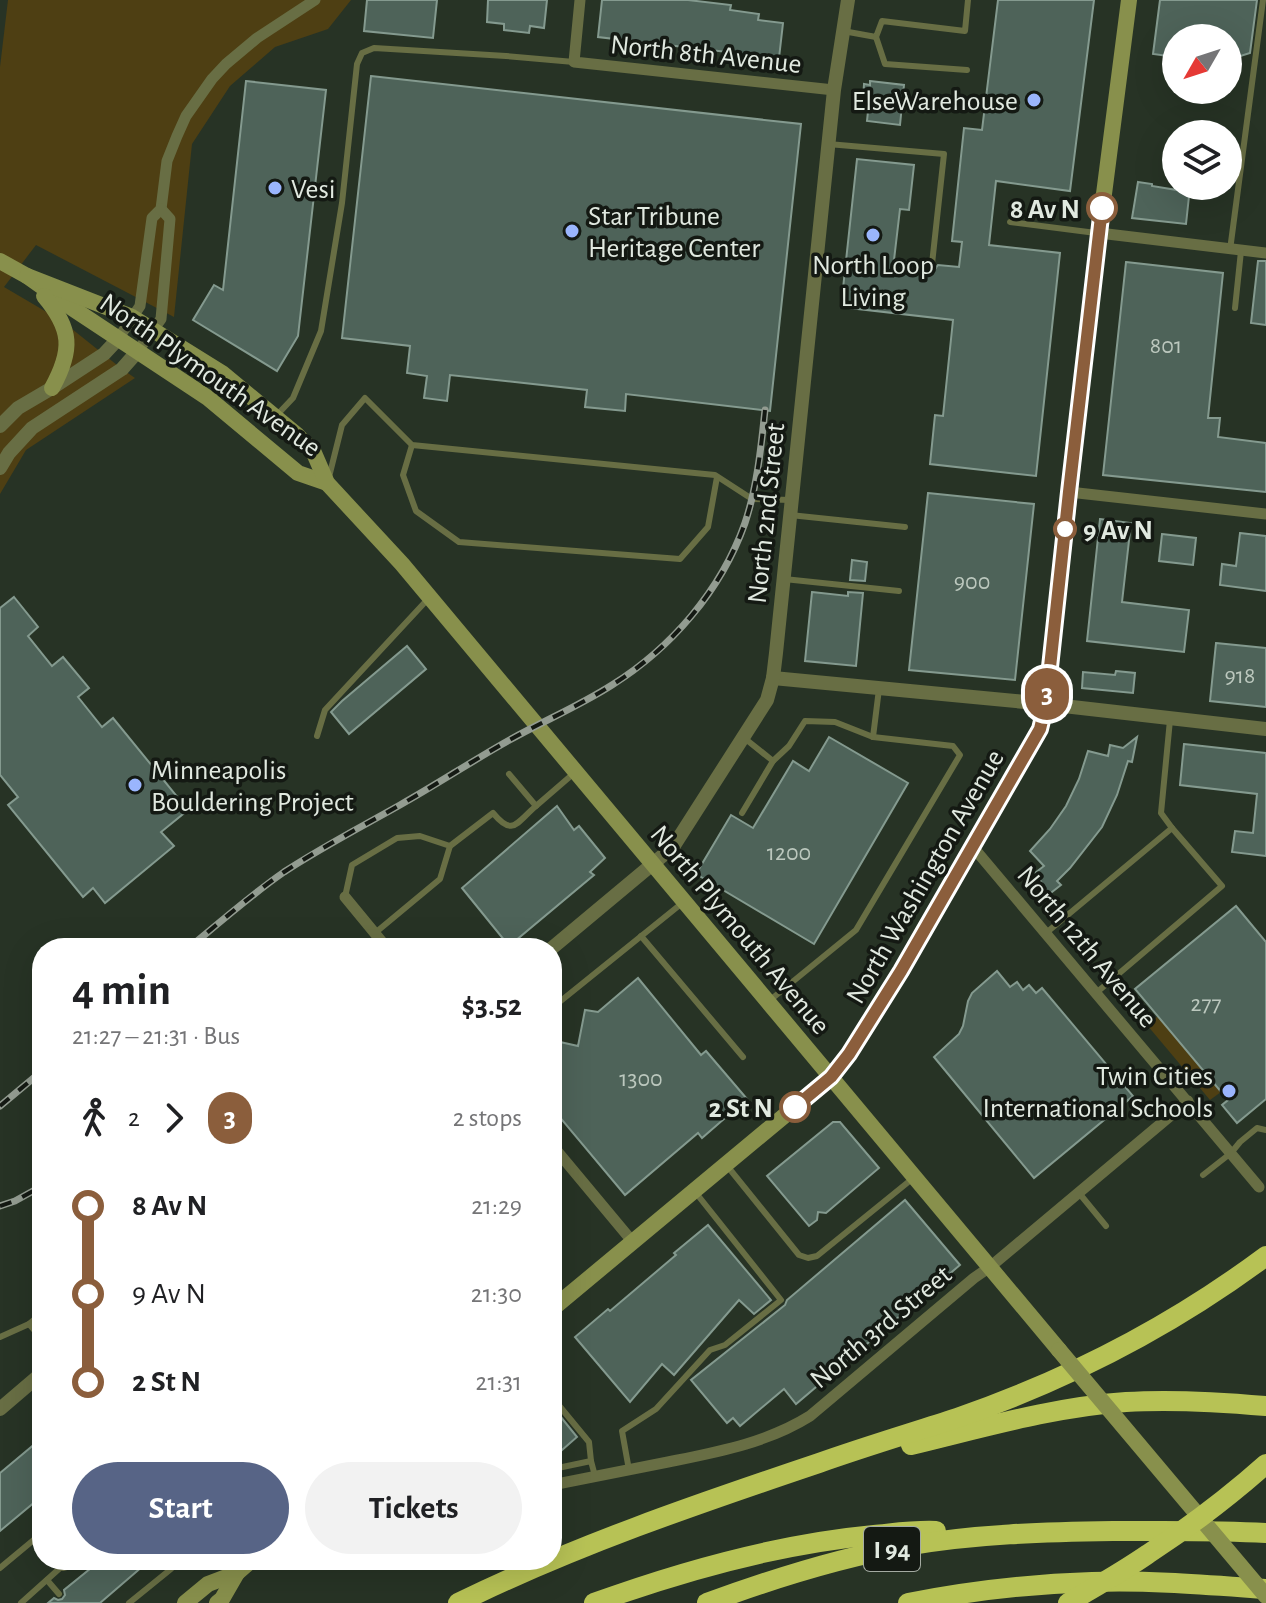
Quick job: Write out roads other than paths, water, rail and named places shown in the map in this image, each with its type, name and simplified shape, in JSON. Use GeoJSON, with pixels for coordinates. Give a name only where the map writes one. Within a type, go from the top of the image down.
{"type":"FeatureCollection","features":[{"type":"Feature","properties":{"kind":"highway"},"geometry":{"type":"LineString","coordinates":[[562,1557],[641,1525],[820,1462],[956,1418],[1082,1367],[1177,1316],[1266,1256]]}},
{"type":"Feature","properties":{"kind":"highway"},"geometry":{"type":"LineString","coordinates":[[641,1525],[901,1448],[1025,1417],[1125,1402],[1194,1401],[1266,1406]]}},
{"type":"Feature","properties":{"kind":"highway"},"geometry":{"type":"LineString","coordinates":[[1068,1603],[1176,1535],[1266,1464]]}},
{"type":"Feature","properties":{"kind":"highway"},"geometry":{"type":"LineString","coordinates":[[594,1603],[713,1565],[839,1538],[922,1531],[1084,1532]]}},
{"type":"Feature","properties":{"kind":"highway","name":"I 94"},"geometry":{"type":"LineString","coordinates":[[707,1603],[805,1570],[906,1546],[987,1536],[1084,1532],[1266,1533]]}},
{"type":"Feature","properties":{"kind":"highway"},"geometry":{"type":"LineString","coordinates":[[458,1603],[530,1570]]}},
{"type":"Feature","properties":{"kind":"highway","name":"I 94"},"geometry":{"type":"LineString","coordinates":[[908,1603],[1016,1586],[1092,1582],[1266,1589]]}},
{"type":"Feature","properties":{"kind":"main road","name":"North Washington Avenue"},"geometry":{"type":"LineString","coordinates":[[562,1300],[831,1077],[901,971],[1040,729],[1046,704],[1099,233],[1129,0]]}},
{"type":"Feature","properties":{"kind":"main road","name":"North Plymouth Avenue"},"geometry":{"type":"LineString","coordinates":[[13,268],[208,398],[298,473],[327,483]]}},
{"type":"Feature","properties":{"kind":"main road","name":"North Plymouth Avenue"},"geometry":{"type":"LineString","coordinates":[[13,268],[132,317],[154,330],[222,373],[276,416],[314,453],[327,483],[430,597],[1266,1596]]}},
{"type":"Feature","properties":{"kind":"main road"},"geometry":{"type":"LineString","coordinates":[[13,268],[59,314],[66,334],[62,369],[52,388]]}},
{"type":"Feature","properties":{"kind":"main road"},"geometry":{"type":"LineString","coordinates":[[185,1603],[227,1570]]}},
{"type":"Feature","properties":{"kind":"main road"},"geometry":{"type":"LineString","coordinates":[[217,1603],[222,1599],[231,1570]]}},
{"type":"Feature","properties":{"kind":"street"},"geometry":{"type":"LineString","coordinates":[[0,426],[18,408],[104,354],[118,339],[140,306],[152,218],[161,209],[167,161],[186,116],[226,64],[257,38],[315,0]]}},
{"type":"Feature","properties":{"kind":"street"},"geometry":{"type":"LineString","coordinates":[[574,62],[580,0]]}},
{"type":"Feature","properties":{"kind":"street","name":"North 2nd Street"},"geometry":{"type":"LineString","coordinates":[[562,940],[673,847],[767,700],[773,678],[784,579],[834,90],[848,0]]}},
{"type":"Feature","properties":{"kind":"street","name":"North 8th Avenue"},"geometry":{"type":"LineString","coordinates":[[574,62],[834,90]]}},
{"type":"Feature","properties":{"kind":"street"},"geometry":{"type":"LineString","coordinates":[[0,468],[32,428],[122,369],[161,319],[170,219],[161,209]]}},
{"type":"Feature","properties":{"kind":"street"},"geometry":{"type":"LineString","coordinates":[[1099,233],[1266,253]]}},
{"type":"Feature","properties":{"kind":"street"},"geometry":{"type":"LineString","coordinates":[[1069,492],[1266,514]]}},
{"type":"Feature","properties":{"kind":"street"},"geometry":{"type":"LineString","coordinates":[[773,678],[1266,729]]}},
{"type":"Feature","properties":{"kind":"street","name":"North 12th Avenue"},"geometry":{"type":"LineString","coordinates":[[973,847],[1259,1187]]}},
{"type":"Feature","properties":{"kind":"street"},"geometry":{"type":"LineString","coordinates":[[345,897],[379,938]]}},
{"type":"Feature","properties":{"kind":"street","name":"North 3rd Street"},"geometry":{"type":"LineString","coordinates":[[562,1483],[723,1451],[794,1426],[810,1416],[1188,1101]]}},
{"type":"Feature","properties":{"kind":"street"},"geometry":{"type":"LineString","coordinates":[[562,1157],[632,1241]]}},
{"type":"Feature","properties":{"kind":"street"},"geometry":{"type":"LineString","coordinates":[[0,1409],[32,1382]]}},
{"type":"Feature","properties":{"kind":"lane"},"geometry":{"type":"LineString","coordinates":[[967,70],[885,64],[876,37],[882,21],[965,31],[968,0]]}},
{"type":"Feature","properties":{"kind":"lane"},"geometry":{"type":"LineString","coordinates":[[1235,308],[1236,250],[1263,0]]}},
{"type":"Feature","properties":{"kind":"lane"},"geometry":{"type":"LineString","coordinates":[[843,31],[876,37]]}},
{"type":"Feature","properties":{"kind":"lane"},"geometry":{"type":"LineString","coordinates":[[276,416],[293,398],[321,331],[342,203],[357,64],[362,53],[374,48],[574,62]]}},
{"type":"Feature","properties":{"kind":"lane"},"geometry":{"type":"LineString","coordinates":[[1256,55],[1266,56]]}},
{"type":"Feature","properties":{"kind":"lane"},"geometry":{"type":"LineString","coordinates":[[828,144],[944,154],[932,264]]}},
{"type":"Feature","properties":{"kind":"lane"},"geometry":{"type":"LineString","coordinates":[[1010,222],[1099,233]]}},
{"type":"Feature","properties":{"kind":"lane"},"geometry":{"type":"LineString","coordinates":[[327,483],[342,425],[365,398],[412,445],[717,477],[752,499],[905,527]]}},
{"type":"Feature","properties":{"kind":"lane"},"geometry":{"type":"LineString","coordinates":[[412,445],[403,475],[416,511],[459,542],[680,559],[708,527],[717,477]]}},
{"type":"Feature","properties":{"kind":"lane"},"geometry":{"type":"LineString","coordinates":[[784,579],[899,591]]}},
{"type":"Feature","properties":{"kind":"lane"},"geometry":{"type":"LineString","coordinates":[[317,736],[325,710],[430,597]]}},
{"type":"Feature","properties":{"kind":"lane"},"geometry":{"type":"LineString","coordinates":[[873,737],[879,688]]}},
{"type":"Feature","properties":{"kind":"lane"},"geometry":{"type":"LineString","coordinates":[[1096,993],[1222,886],[1161,813],[1170,718]]}},
{"type":"Feature","properties":{"kind":"lane"},"geometry":{"type":"LineString","coordinates":[[742,813],[773,761],[789,746],[805,721],[835,722],[873,737],[953,746],[960,755],[856,930],[768,1002]]}},
{"type":"Feature","properties":{"kind":"lane"},"geometry":{"type":"LineString","coordinates":[[743,737],[773,761]]}},
{"type":"Feature","properties":{"kind":"lane"},"geometry":{"type":"LineString","coordinates":[[375,933],[440,879],[450,846],[493,813],[503,825],[513,826],[576,772]]}},
{"type":"Feature","properties":{"kind":"lane"},"geometry":{"type":"LineString","coordinates":[[509,774],[536,806]]}},
{"type":"Feature","properties":{"kind":"lane"},"geometry":{"type":"LineString","coordinates":[[1046,933],[1172,828]]}},
{"type":"Feature","properties":{"kind":"lane"},"geometry":{"type":"LineString","coordinates":[[345,897],[352,865],[397,838],[420,836],[450,846]]}},
{"type":"Feature","properties":{"kind":"lane"},"geometry":{"type":"LineString","coordinates":[[562,1000],[684,901]]}},
{"type":"Feature","properties":{"kind":"lane"},"geometry":{"type":"LineString","coordinates":[[641,936],[743,1057]]}},
{"type":"Feature","properties":{"kind":"lane"},"geometry":{"type":"LineString","coordinates":[[1203,1175],[1257,1128],[1266,1130]]}},
{"type":"Feature","properties":{"kind":"lane"},"geometry":{"type":"LineString","coordinates":[[725,1164],[799,1255],[808,1258],[817,1256],[915,1177]]}},
{"type":"Feature","properties":{"kind":"lane"},"geometry":{"type":"LineString","coordinates":[[629,1470],[622,1431],[656,1409],[710,1350],[725,1345],[781,1300],[694,1191]]}},
{"type":"Feature","properties":{"kind":"lane"},"geometry":{"type":"LineString","coordinates":[[1079,1193],[1106,1226]]}},
{"type":"Feature","properties":{"kind":"lane"},"geometry":{"type":"LineString","coordinates":[[0,1337],[32,1321]]}},
{"type":"Feature","properties":{"kind":"lane"},"geometry":{"type":"LineString","coordinates":[[29,1324],[32,1327]]}},
{"type":"Feature","properties":{"kind":"lane"},"geometry":{"type":"LineString","coordinates":[[562,1409],[589,1442],[595,1476]]}},
{"type":"Feature","properties":{"kind":"lane"},"geometry":{"type":"LineString","coordinates":[[562,1467],[591,1461]]}},
{"type":"Feature","properties":{"kind":"lane"},"geometry":{"type":"LineString","coordinates":[[570,1466],[573,1481]]}},
{"type":"Feature","properties":{"kind":"lane"},"geometry":{"type":"LineString","coordinates":[[0,1568],[32,1541]]}},
{"type":"Feature","properties":{"kind":"lane"},"geometry":{"type":"LineString","coordinates":[[21,1603],[60,1570]]}},
{"type":"Feature","properties":{"kind":"lane"},"geometry":{"type":"LineString","coordinates":[[129,1603],[170,1570]]}},
{"type":"Feature","properties":{"kind":"lane"},"geometry":{"type":"LineString","coordinates":[[47,1580],[59,1594]]}},
{"type":"Feature","properties":{"kind":"railway"},"geometry":{"type":"LineString","coordinates":[[201,938],[298,863],[513,738],[598,693],[654,654],[692,616],[735,548],[753,496],[765,410]]}},
{"type":"Feature","properties":{"kind":"railway"},"geometry":{"type":"LineString","coordinates":[[0,1106],[32,1079]]}},
{"type":"Feature","properties":{"kind":"railway"},"geometry":{"type":"LineString","coordinates":[[0,1206],[32,1192]]}},
{"type":"Feature","properties":{"kind":"place","name":"ElseWarehouse"},"geometry":{"type":"Point","coordinates":[1034,100]}},
{"type":"Feature","properties":{"kind":"place","name":"Vesi"},"geometry":{"type":"Point","coordinates":[275,188]}},
{"type":"Feature","properties":{"kind":"place","name":"8 Av N"},"geometry":{"type":"Point","coordinates":[1102,208]}},
{"type":"Feature","properties":{"kind":"place","name":"Star Tribune Heritage Center"},"geometry":{"type":"Point","coordinates":[572,231]}},
{"type":"Feature","properties":{"kind":"place","name":"North Loop Living"},"geometry":{"type":"Point","coordinates":[873,235]}},
{"type":"Feature","properties":{"kind":"place","name":"9 Av N"},"geometry":{"type":"Point","coordinates":[1065,529]}},
{"type":"Feature","properties":{"kind":"place","name":"Minneapolis Bouldering Project"},"geometry":{"type":"Point","coordinates":[135,785]}},
{"type":"Feature","properties":{"kind":"place","name":"Twin Cities International Schools"},"geometry":{"type":"Point","coordinates":[1229,1091]}},
{"type":"Feature","properties":{"kind":"place","name":"2 St N"},"geometry":{"type":"Point","coordinates":[795,1107]}}]}
